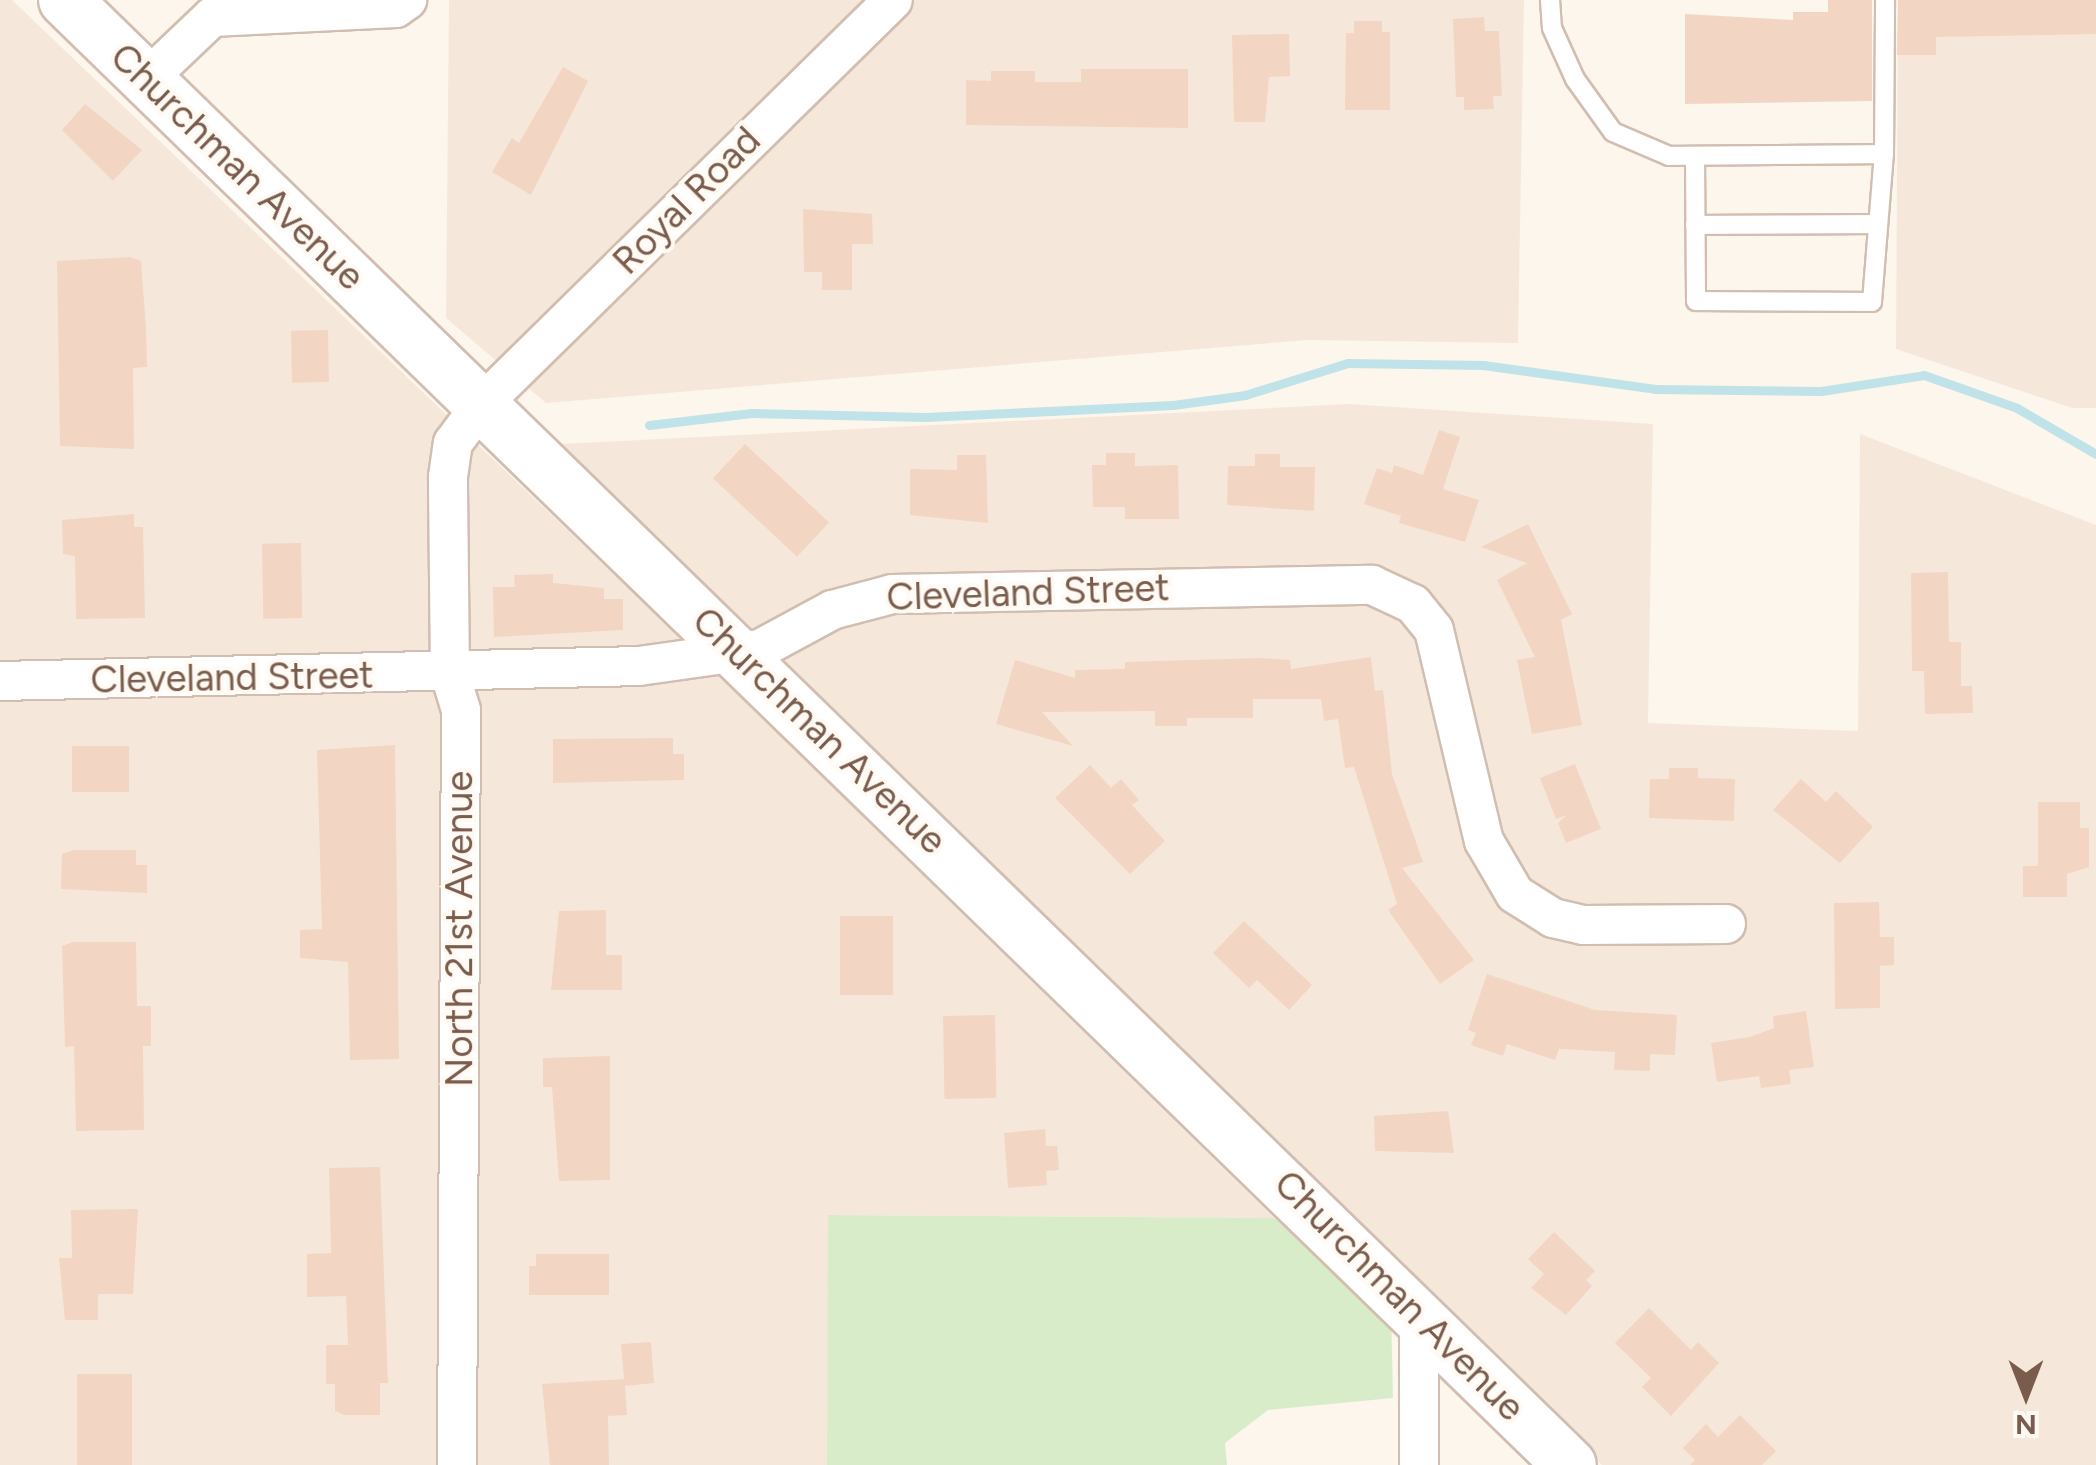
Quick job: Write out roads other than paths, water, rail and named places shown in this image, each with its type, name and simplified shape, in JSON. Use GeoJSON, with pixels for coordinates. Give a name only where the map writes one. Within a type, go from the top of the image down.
{"type":"FeatureCollection","features":[{"type":"Feature","properties":{"kind":"main road","name":"Churchman Avenue"},"geometry":{"type":"LineString","coordinates":[[65,0],[1419,1313],[1570,1465]]}},
{"type":"Feature","properties":{"kind":"street"},"geometry":{"type":"LineString","coordinates":[[146,79],[210,8],[396,8],[407,0]]}},
{"type":"Feature","properties":{"kind":"street","name":"Royal Road"},"geometry":{"type":"LineString","coordinates":[[482,404],[894,0]]}},
{"type":"Feature","properties":{"kind":"street","name":"North 21st Avenue"},"geometry":{"type":"LineString","coordinates":[[458,1465],[461,710],[450,675],[448,476],[453,443],[482,404]]}},
{"type":"Feature","properties":{"kind":"street","name":"Cleveland Street"},"geometry":{"type":"LineString","coordinates":[[0,681],[450,675],[638,666],[738,653],[783,640],[855,601],[892,594],[1383,588],[1413,604],[1434,630],[1484,840],[1515,894],[1554,918],[1583,926],[1726,924]]}},
{"type":"Feature","properties":{"kind":"street"},"geometry":{"type":"LineString","coordinates":[[1419,1313],[1419,1465]]}},
{"type":"Feature","properties":{"kind":"lane"},"geometry":{"type":"LineString","coordinates":[[1550,0],[1552,28],[1575,79],[1613,132],[1669,156],[1884,154]]}},
{"type":"Feature","properties":{"kind":"lane"},"geometry":{"type":"LineString","coordinates":[[1695,156],[1696,301],[1872,302],[1884,154],[1886,0]]}},
{"type":"Feature","properties":{"kind":"lane"},"geometry":{"type":"LineString","coordinates":[[1696,224],[1877,224]]}},
{"type":"Feature","properties":{"kind":"waterway"},"geometry":{"type":"LineString","coordinates":[[649,425],[751,413],[926,417],[1173,405],[1245,395],[1348,363],[1483,365],[1655,389],[1821,391],[1924,375],[2017,408],[2096,454]]}}]}
